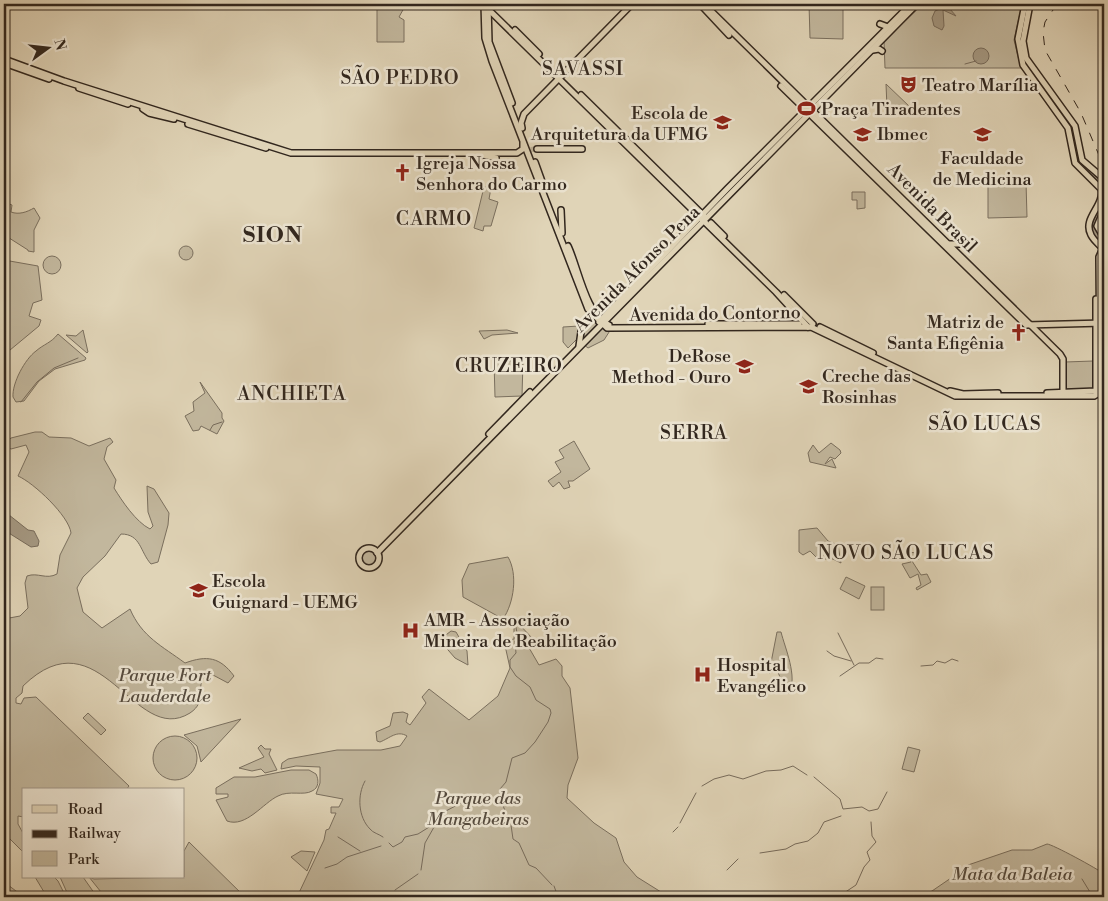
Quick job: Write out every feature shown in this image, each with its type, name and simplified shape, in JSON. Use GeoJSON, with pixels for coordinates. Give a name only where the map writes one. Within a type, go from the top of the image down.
{"type":"FeatureCollection","features":[{"type":"Feature","properties":{"kind":"main road"},"geometry":{"type":"LineString","coordinates":[[519,127],[524,114],[588,43],[628,4]]}},
{"type":"Feature","properties":{"kind":"main road"},"geometry":{"type":"LineString","coordinates":[[518,119],[521,113],[632,4]]}},
{"type":"Feature","properties":{"kind":"main road","name":"Avenida Brasil"},"geometry":{"type":"LineString","coordinates":[[703,4],[702,9],[778,78],[886,191],[1063,358],[1064,395]]}},
{"type":"Feature","properties":{"kind":"main road","name":"Avenida Afonso Pena"},"geometry":{"type":"LineString","coordinates":[[376,552],[602,322],[665,265],[727,186],[872,50],[888,28],[911,4]]}},
{"type":"Feature","properties":{"kind":"main road","name":"Avenida Afonso Pena"},"geometry":{"type":"LineString","coordinates":[[602,322],[625,296],[703,218],[808,120],[810,110],[917,4]]}},
{"type":"Feature","properties":{"kind":"main road"},"geometry":{"type":"LineString","coordinates":[[1025,4],[1018,39],[1019,54],[1029,76],[1072,129],[1072,150],[1075,163],[1099,185],[1102,192],[1101,200],[1089,225],[1092,235],[1103,246]]}},
{"type":"Feature","properties":{"kind":"main road"},"geometry":{"type":"LineString","coordinates":[[1025,70],[1028,66],[1023,41],[1030,4]]}},
{"type":"Feature","properties":{"kind":"main road"},"geometry":{"type":"LineString","coordinates":[[488,8],[526,42]]}},
{"type":"Feature","properties":{"kind":"main road"},"geometry":{"type":"LineString","coordinates":[[488,8],[490,47],[518,119],[519,127]]}},
{"type":"Feature","properties":{"kind":"main road"},"geometry":{"type":"LineString","coordinates":[[488,8],[526,42],[626,147],[703,218]]}},
{"type":"Feature","properties":{"kind":"main road"},"geometry":{"type":"LineString","coordinates":[[488,8],[485,42],[543,183],[560,233]]}},
{"type":"Feature","properties":{"kind":"main road"},"geometry":{"type":"LineString","coordinates":[[880,40],[895,20]]}},
{"type":"Feature","properties":{"kind":"main road"},"geometry":{"type":"LineString","coordinates":[[880,24],[888,28]]}},
{"type":"Feature","properties":{"kind":"main road"},"geometry":{"type":"LineString","coordinates":[[872,50],[880,49],[882,51]]}},
{"type":"Feature","properties":{"kind":"main road"},"geometry":{"type":"LineString","coordinates":[[4,59],[129,99],[148,109]]}},
{"type":"Feature","properties":{"kind":"main road"},"geometry":{"type":"LineString","coordinates":[[1027,61],[1072,129],[1080,157],[1104,179]]}},
{"type":"Feature","properties":{"kind":"main road"},"geometry":{"type":"LineString","coordinates":[[4,64],[286,154],[333,157],[358,154],[423,156],[518,151]]}},
{"type":"Feature","properties":{"kind":"main road"},"geometry":{"type":"LineString","coordinates":[[1029,76],[1031,72],[1035,72]]}},
{"type":"Feature","properties":{"kind":"main road"},"geometry":{"type":"LineString","coordinates":[[559,76],[781,294],[810,325]]}},
{"type":"Feature","properties":{"kind":"main road"},"geometry":{"type":"LineString","coordinates":[[507,112],[510,106]]}},
{"type":"Feature","properties":{"kind":"main road","name":"Avenida Brasil"},"geometry":{"type":"LineString","coordinates":[[810,110],[839,145],[847,150],[949,244],[1028,324]]}},
{"type":"Feature","properties":{"kind":"main road"},"geometry":{"type":"LineString","coordinates":[[173,117],[292,153],[423,156],[521,155],[527,152]]}},
{"type":"Feature","properties":{"kind":"main road"},"geometry":{"type":"LineString","coordinates":[[472,152],[519,152],[526,144]]}},
{"type":"Feature","properties":{"kind":"main road"},"geometry":{"type":"LineString","coordinates":[[526,144],[535,174],[592,312],[602,322]]}},
{"type":"Feature","properties":{"kind":"main road"},"geometry":{"type":"LineString","coordinates":[[1065,144],[1070,145],[1072,150]]}},
{"type":"Feature","properties":{"kind":"main road"},"geometry":{"type":"LineString","coordinates":[[537,149],[582,149]]}},
{"type":"Feature","properties":{"kind":"main road"},"geometry":{"type":"LineString","coordinates":[[413,150],[423,156]]}},
{"type":"Feature","properties":{"kind":"main road"},"geometry":{"type":"LineString","coordinates":[[482,155],[496,158]]}},
{"type":"Feature","properties":{"kind":"main road"},"geometry":{"type":"LineString","coordinates":[[535,174],[543,183]]}},
{"type":"Feature","properties":{"kind":"main road"},"geometry":{"type":"LineString","coordinates":[[533,184],[536,183],[535,174]]}},
{"type":"Feature","properties":{"kind":"main road"},"geometry":{"type":"LineString","coordinates":[[560,233],[561,210]]}},
{"type":"Feature","properties":{"kind":"main road","name":"Avenida do Contorno"},"geometry":{"type":"LineString","coordinates":[[1098,287],[1099,257],[1103,246],[1097,226],[1104,210]]}},
{"type":"Feature","properties":{"kind":"main road"},"geometry":{"type":"LineString","coordinates":[[552,232],[560,233]]}},
{"type":"Feature","properties":{"kind":"main road"},"geometry":{"type":"LineString","coordinates":[[949,244],[961,244]]}},
{"type":"Feature","properties":{"kind":"main road","name":"Avenida do Contorno"},"geometry":{"type":"LineString","coordinates":[[602,322],[612,326],[810,325],[863,348],[955,393],[1094,396],[1098,393],[1100,323],[1096,254],[1103,246]]}},
{"type":"Feature","properties":{"kind":"main road"},"geometry":{"type":"LineString","coordinates":[[621,291],[625,296]]}},
{"type":"Feature","properties":{"kind":"main road"},"geometry":{"type":"LineString","coordinates":[[580,344],[582,325],[592,312]]}},
{"type":"Feature","properties":{"kind":"main road"},"geometry":{"type":"LineString","coordinates":[[1028,324],[1100,323]]}},
{"type":"Feature","properties":{"kind":"main road","name":"Avenida do Contorno"},"geometry":{"type":"LineString","coordinates":[[810,325],[955,396],[1064,395]]}},
{"type":"Feature","properties":{"kind":"main road"},"geometry":{"type":"LineString","coordinates":[[850,345],[860,349],[863,348]]}},
{"type":"Feature","properties":{"kind":"green space"},"geometry":{"type":"Polygon","coordinates":[[[387,4],[393,10],[398,4],[404,8],[399,17],[404,20],[404,42],[377,42],[377,6],[387,4]]]}},
{"type":"Feature","properties":{"kind":"green space"},"geometry":{"type":"Polygon","coordinates":[[[809,4],[843,4],[843,39],[810,38],[809,4]]]}},
{"type":"Feature","properties":{"kind":"green space"},"geometry":{"type":"Polygon","coordinates":[[[923,4],[1022,4],[1014,40],[1021,68],[885,68],[884,41],[923,4]]]}},
{"type":"Feature","properties":{"kind":"green space"},"geometry":{"type":"Polygon","coordinates":[[[886,84],[910,107],[910,108],[887,108],[886,84]]]}},
{"type":"Feature","properties":{"kind":"green space"},"geometry":{"type":"Polygon","coordinates":[[[988,181],[1026,182],[1027,217],[988,218],[988,181]]]}},
{"type":"Feature","properties":{"kind":"green space"},"geometry":{"type":"Polygon","coordinates":[[[484,187],[491,188],[489,199],[498,202],[491,226],[484,226],[483,231],[474,228],[484,187]]]}},
{"type":"Feature","properties":{"kind":"green space"},"geometry":{"type":"Polygon","coordinates":[[[852,192],[865,192],[865,208],[857,209],[857,200],[852,200],[852,192]]]}},
{"type":"Feature","properties":{"kind":"green space"},"geometry":{"type":"Polygon","coordinates":[[[4,202],[12,205],[11,212],[14,213],[23,213],[34,208],[40,218],[34,230],[34,252],[28,251],[6,236],[4,202]]]}},
{"type":"Feature","properties":{"kind":"green space"},"geometry":{"type":"Polygon","coordinates":[[[183,246],[189,246],[193,253],[189,260],[183,260],[179,256],[179,250],[183,246]]]}},
{"type":"Feature","properties":{"kind":"green space"},"geometry":{"type":"Polygon","coordinates":[[[48,256],[56,256],[61,261],[59,272],[48,274],[43,269],[43,261],[48,256]]]}},
{"type":"Feature","properties":{"kind":"green space"},"geometry":{"type":"Polygon","coordinates":[[[4,260],[38,266],[42,300],[33,303],[29,316],[41,320],[39,326],[4,355],[4,260]]]}},
{"type":"Feature","properties":{"kind":"green space"},"geometry":{"type":"Polygon","coordinates":[[[591,316],[602,327],[611,329],[604,340],[588,348],[583,344],[580,347],[582,329],[591,316]]]}},
{"type":"Feature","properties":{"kind":"green space"},"geometry":{"type":"Polygon","coordinates":[[[579,326],[578,338],[568,348],[563,342],[563,327],[579,326]]]}},
{"type":"Feature","properties":{"kind":"green space"},"geometry":{"type":"Polygon","coordinates":[[[83,330],[87,353],[66,335],[76,336],[83,330]]]}},
{"type":"Feature","properties":{"kind":"green space"},"geometry":{"type":"Polygon","coordinates":[[[507,330],[518,333],[492,335],[484,339],[479,331],[507,330]]]}},
{"type":"Feature","properties":{"kind":"green space"},"geometry":{"type":"Polygon","coordinates":[[[58,334],[86,358],[85,360],[55,369],[39,381],[24,401],[16,402],[13,397],[13,391],[24,365],[32,355],[58,334]]]}},
{"type":"Feature","properties":{"kind":"green space"},"geometry":{"type":"Polygon","coordinates":[[[494,361],[523,361],[522,396],[495,397],[494,361]]]}},
{"type":"Feature","properties":{"kind":"green space"},"geometry":{"type":"Polygon","coordinates":[[[1093,361],[1094,390],[1065,389],[1065,362],[1093,361]]]}},
{"type":"Feature","properties":{"kind":"green space"},"geometry":{"type":"Polygon","coordinates":[[[200,382],[222,413],[224,421],[217,434],[201,426],[199,430],[193,431],[185,416],[194,411],[193,402],[205,393],[200,382]]]}},
{"type":"Feature","properties":{"kind":"green space","name":"Parque Fort Lauderdale"},"geometry":{"type":"Polygon","coordinates":[[[42,432],[49,437],[71,438],[89,446],[110,438],[113,442],[107,447],[104,459],[116,480],[114,488],[121,499],[130,511],[150,529],[153,526],[148,512],[147,486],[154,489],[169,513],[168,525],[158,562],[151,564],[133,537],[121,534],[105,556],[83,577],[77,588],[83,612],[102,628],[130,609],[140,627],[147,634],[185,663],[193,660],[212,659],[224,665],[234,676],[228,683],[213,675],[205,676],[202,680],[199,704],[190,713],[170,719],[151,713],[95,671],[74,664],[50,667],[23,686],[22,693],[16,698],[16,703],[21,704],[24,698],[36,697],[129,786],[128,788],[22,788],[22,817],[18,816],[18,824],[22,831],[22,851],[4,833],[4,619],[20,616],[28,608],[25,583],[27,576],[53,576],[57,574],[60,555],[71,533],[69,526],[58,509],[33,485],[18,476],[29,452],[26,445],[11,449],[5,446],[5,443],[11,438],[42,432]]]}},
{"type":"Feature","properties":{"kind":"green space"},"geometry":{"type":"Polygon","coordinates":[[[574,441],[590,469],[573,481],[568,481],[570,487],[564,489],[559,482],[553,487],[548,481],[561,472],[555,462],[564,458],[559,450],[574,441]]]}},
{"type":"Feature","properties":{"kind":"green space"},"geometry":{"type":"Polygon","coordinates":[[[831,443],[841,453],[835,459],[830,457],[825,464],[832,459],[836,468],[810,462],[808,453],[813,445],[819,453],[831,443]]]}},
{"type":"Feature","properties":{"kind":"green space"},"geometry":{"type":"Polygon","coordinates":[[[817,528],[828,541],[838,545],[841,563],[833,559],[818,559],[810,551],[803,555],[799,552],[799,530],[817,528]]]}},
{"type":"Feature","properties":{"kind":"green space"},"geometry":{"type":"Polygon","coordinates":[[[369,550],[377,558],[369,566],[361,558],[369,550]]]}},
{"type":"Feature","properties":{"kind":"green space"},"geometry":{"type":"Polygon","coordinates":[[[907,552],[917,553],[919,559],[912,561],[921,575],[927,574],[931,582],[917,590],[916,588],[921,585],[918,574],[910,578],[902,564],[911,562],[907,552]]]}},
{"type":"Feature","properties":{"kind":"green space"},"geometry":{"type":"Polygon","coordinates":[[[508,557],[514,580],[510,605],[503,619],[463,597],[462,580],[469,564],[508,557]]]}},
{"type":"Feature","properties":{"kind":"green space"},"geometry":{"type":"Polygon","coordinates":[[[846,577],[865,586],[859,599],[840,589],[846,577]]]}},
{"type":"Feature","properties":{"kind":"green space"},"geometry":{"type":"Polygon","coordinates":[[[871,587],[884,587],[884,610],[871,610],[871,587]]]}},
{"type":"Feature","properties":{"kind":"green space","name":"Parque das Mangabeiras"},"geometry":{"type":"Polygon","coordinates":[[[517,622],[532,638],[528,646],[539,665],[556,659],[562,666],[562,676],[570,688],[578,758],[568,785],[567,798],[594,823],[616,838],[624,862],[637,877],[669,897],[297,897],[324,840],[326,830],[329,829],[336,813],[331,813],[331,807],[339,807],[343,799],[316,794],[320,783],[320,767],[296,766],[281,769],[282,763],[288,759],[337,750],[381,750],[400,746],[407,736],[397,734],[380,742],[377,741],[376,732],[390,726],[393,713],[403,712],[408,714],[406,722],[410,725],[426,703],[422,697],[429,689],[469,720],[498,696],[510,668],[504,641],[514,639],[514,624],[517,622]]]}},
{"type":"Feature","properties":{"kind":"green space"},"geometry":{"type":"Polygon","coordinates":[[[451,631],[456,632],[467,651],[468,665],[455,658],[442,643],[442,638],[451,631]]]}},
{"type":"Feature","properties":{"kind":"green space"},"geometry":{"type":"Polygon","coordinates":[[[777,632],[781,632],[790,662],[792,679],[789,693],[786,693],[786,682],[783,684],[777,670],[769,673],[777,632]]]}},
{"type":"Feature","properties":{"kind":"green space"},"geometry":{"type":"Polygon","coordinates":[[[88,713],[106,730],[101,735],[83,718],[88,713]]]}},
{"type":"Feature","properties":{"kind":"green space"},"geometry":{"type":"Polygon","coordinates":[[[241,719],[201,762],[197,746],[184,735],[241,719]]]}},
{"type":"Feature","properties":{"kind":"green space"},"geometry":{"type":"Polygon","coordinates":[[[175,736],[187,740],[193,746],[197,758],[193,770],[187,776],[175,780],[163,776],[157,770],[153,758],[157,746],[163,740],[175,736]]]}},
{"type":"Feature","properties":{"kind":"green space"},"geometry":{"type":"Polygon","coordinates":[[[261,745],[265,749],[271,749],[269,754],[277,770],[265,773],[261,769],[252,771],[239,768],[264,757],[258,748],[261,745]]]}},
{"type":"Feature","properties":{"kind":"green space"},"geometry":{"type":"Polygon","coordinates":[[[908,747],[920,750],[914,772],[902,769],[908,747]]]}},
{"type":"Feature","properties":{"kind":"green space"},"geometry":{"type":"Polygon","coordinates":[[[291,770],[309,770],[316,774],[318,781],[316,788],[305,793],[282,794],[272,799],[248,818],[234,822],[227,821],[216,800],[228,797],[228,794],[216,794],[216,788],[234,777],[255,777],[291,770]]]}},
{"type":"Feature","properties":{"kind":"green space"},"geometry":{"type":"Polygon","coordinates":[[[189,842],[245,897],[105,897],[90,878],[185,878],[185,849],[189,842]]]}},
{"type":"Feature","properties":{"kind":"green space","name":"Mata da Baleia"},"geometry":{"type":"Polygon","coordinates":[[[1047,844],[1075,857],[1104,874],[1104,897],[918,897],[932,891],[951,878],[957,880],[969,874],[968,865],[1012,850],[1032,850],[1047,844]]]}},
{"type":"Feature","properties":{"kind":"green space"},"geometry":{"type":"Polygon","coordinates":[[[301,851],[315,852],[307,871],[291,857],[301,851]]]}},
{"type":"Feature","properties":{"kind":"green space"},"geometry":{"type":"Polygon","coordinates":[[[36,878],[55,878],[66,897],[47,897],[36,878]]]}},
{"type":"Feature","properties":{"kind":"green space"},"geometry":{"type":"Polygon","coordinates":[[[60,878],[84,878],[97,897],[69,897],[60,878]]]}},
{"type":"Feature","properties":{"kind":"green space"},"geometry":{"type":"Polygon","coordinates":[[[4,882],[24,897],[4,897],[4,882]]]}},
{"type":"Feature","properties":{"kind":"shaded area"},"geometry":{"type":"Polygon","coordinates":[[[944,7],[950,9],[956,16],[943,10],[944,26],[942,30],[934,26],[932,18],[935,11],[944,7]]]}},
{"type":"Feature","properties":{"kind":"shaded area"},"geometry":{"type":"Polygon","coordinates":[[[981,48],[989,56],[981,64],[973,56],[981,48]]]}},
{"type":"Feature","properties":{"kind":"shaded area"},"geometry":{"type":"Polygon","coordinates":[[[4,511],[28,530],[34,531],[39,541],[38,546],[31,547],[4,530],[4,511]]]}},
{"type":"Feature","properties":{"kind":"waterway"},"geometry":{"type":"LineString","coordinates":[[965,64],[976,61]]}},
{"type":"Feature","properties":{"kind":"waterway"},"geometry":{"type":"LineString","coordinates":[[1036,79],[1063,113]]}},
{"type":"Feature","properties":{"kind":"waterway"},"geometry":{"type":"LineString","coordinates":[[1070,122],[1075,138],[1077,158],[1104,186]]}},
{"type":"Feature","properties":{"kind":"waterway"},"geometry":{"type":"LineString","coordinates":[[1104,200],[1092,227],[1104,245]]}},
{"type":"Feature","properties":{"kind":"waterway"},"geometry":{"type":"LineString","coordinates":[[21,402],[37,382],[54,368],[78,358]]}},
{"type":"Feature","properties":{"kind":"waterway"},"geometry":{"type":"LineString","coordinates":[[210,430],[213,425],[222,422]]}},
{"type":"Feature","properties":{"kind":"waterway"},"geometry":{"type":"LineString","coordinates":[[515,622],[518,638],[515,641],[516,653],[510,660],[510,667],[516,676],[530,687],[536,700],[550,709],[551,713],[548,722],[535,742],[525,753],[512,758],[506,782],[500,789],[499,796],[511,825],[513,839],[519,843],[529,865],[536,868],[552,885]]}},
{"type":"Feature","properties":{"kind":"waterway"},"geometry":{"type":"LineString","coordinates":[[838,633],[854,665]]}},
{"type":"Feature","properties":{"kind":"waterway"},"geometry":{"type":"LineString","coordinates":[[827,651],[834,656],[851,661]]}},
{"type":"Feature","properties":{"kind":"waterway"},"geometry":{"type":"LineString","coordinates":[[840,676],[859,663],[869,663],[876,658],[883,659]]}},
{"type":"Feature","properties":{"kind":"waterway"},"geometry":{"type":"LineString","coordinates":[[921,666],[933,665],[937,661],[945,663],[952,659],[958,661]]}},
{"type":"Feature","properties":{"kind":"waterway"},"geometry":{"type":"LineString","coordinates":[[702,786],[714,779],[729,775],[743,779],[766,771],[781,770],[793,766],[807,775]]}},
{"type":"Feature","properties":{"kind":"waterway"},"geometry":{"type":"LineString","coordinates":[[814,777],[840,799],[843,809],[862,807],[869,811],[878,809],[887,792]]}},
{"type":"Feature","properties":{"kind":"waterway"},"geometry":{"type":"LineString","coordinates":[[365,781],[360,799],[361,812],[370,829],[383,837]]}},
{"type":"Feature","properties":{"kind":"waterway"},"geometry":{"type":"LineString","coordinates":[[680,823],[696,793]]}},
{"type":"Feature","properties":{"kind":"waterway"},"geometry":{"type":"LineString","coordinates":[[421,870],[425,843],[442,813],[463,802],[500,798]]}},
{"type":"Feature","properties":{"kind":"waterway"},"geometry":{"type":"LineString","coordinates":[[760,853],[786,849],[795,844],[808,841],[818,833],[824,822],[841,816]]}},
{"type":"Feature","properties":{"kind":"waterway"},"geometry":{"type":"LineString","coordinates":[[838,897],[856,885],[864,867],[870,860],[867,852],[876,842],[872,836],[871,822]]}},
{"type":"Feature","properties":{"kind":"waterway"},"geometry":{"type":"LineString","coordinates":[[389,843],[393,847],[402,842],[405,837],[418,834],[434,824]]}},
{"type":"Feature","properties":{"kind":"waterway"},"geometry":{"type":"LineString","coordinates":[[673,832],[678,827]]}},
{"type":"Feature","properties":{"kind":"waterway"},"geometry":{"type":"LineString","coordinates":[[338,837],[360,851]]}},
{"type":"Feature","properties":{"kind":"waterway"},"geometry":{"type":"LineString","coordinates":[[325,868],[337,864],[347,857],[381,846]]}},
{"type":"Feature","properties":{"kind":"waterway"},"geometry":{"type":"LineString","coordinates":[[727,870],[738,859]]}},
{"type":"Feature","properties":{"kind":"waterway"},"geometry":{"type":"LineString","coordinates":[[395,890],[418,874]]}},
{"type":"Feature","properties":{"kind":"waterway"},"geometry":{"type":"LineString","coordinates":[[1082,879],[1093,897]]}},
{"type":"Feature","properties":{"kind":"waterway"},"geometry":{"type":"LineString","coordinates":[[554,886],[557,894]]}},
{"type":"Feature","properties":{"kind":"tunnel"},"geometry":{"type":"LineString","coordinates":[[523,150],[537,149]]}},
{"type":"Feature","properties":{"kind":"railway"},"geometry":{"type":"LineString","coordinates":[[1057,4],[1045,22],[1043,32],[1045,50],[1081,113],[1104,167]]}},
{"type":"Feature","properties":{"kind":"place","name":"Teatro Marília"},"geometry":{"type":"Point","coordinates":[908,85]}},
{"type":"Feature","properties":{"kind":"place","name":"Praça Tiradentes"},"geometry":{"type":"Point","coordinates":[807,109]}},
{"type":"Feature","properties":{"kind":"place","name":"Escola de Arquitetura da UFMG"},"geometry":{"type":"Point","coordinates":[722,123]}},
{"type":"Feature","properties":{"kind":"place","name":"Ibmec"},"geometry":{"type":"Point","coordinates":[863,134]}},
{"type":"Feature","properties":{"kind":"place","name":"Faculdade de Medicina"},"geometry":{"type":"Point","coordinates":[982,135]}},
{"type":"Feature","properties":{"kind":"place","name":"Igreja Nossa Senhora do Carmo"},"geometry":{"type":"Point","coordinates":[402,173]}},
{"type":"Feature","properties":{"kind":"place","name":"Matriz de Santa Efigênia"},"geometry":{"type":"Point","coordinates":[1018,332]}},
{"type":"Feature","properties":{"kind":"place","name":"DeRose Method - Ouro"},"geometry":{"type":"Point","coordinates":[745,366]}},
{"type":"Feature","properties":{"kind":"place","name":"Creche das Rosinhas"},"geometry":{"type":"Point","coordinates":[808,386]}},
{"type":"Feature","properties":{"kind":"place","name":"Escola Guignard - UEMG"},"geometry":{"type":"Point","coordinates":[198,591]}},
{"type":"Feature","properties":{"kind":"place","name":"AMR - Associação Mineira de Reabilitação"},"geometry":{"type":"Point","coordinates":[410,630]}},
{"type":"Feature","properties":{"kind":"place","name":"Hospital Evangélico"},"geometry":{"type":"Point","coordinates":[703,675]}},
{"type":"Feature","properties":{"kind":"district","name":"SAVASSI"},"geometry":{"type":"Point","coordinates":[583,69]}},
{"type":"Feature","properties":{"kind":"district","name":"SÃO PEDRO"},"geometry":{"type":"Point","coordinates":[400,78]}},
{"type":"Feature","properties":{"kind":"district","name":"CARMO"},"geometry":{"type":"Point","coordinates":[434,219]}},
{"type":"Feature","properties":{"kind":"district","name":"SION"},"geometry":{"type":"Point","coordinates":[273,235]}},
{"type":"Feature","properties":{"kind":"district","name":"CRUZEIRO"},"geometry":{"type":"Point","coordinates":[509,366]}},
{"type":"Feature","properties":{"kind":"district","name":"ANCHIETA"},"geometry":{"type":"Point","coordinates":[292,394]}},
{"type":"Feature","properties":{"kind":"district","name":"SÃO LUCAS"},"geometry":{"type":"Point","coordinates":[985,424]}},
{"type":"Feature","properties":{"kind":"district","name":"SERRA"},"geometry":{"type":"Point","coordinates":[694,433]}},
{"type":"Feature","properties":{"kind":"district","name":"NOVO SÃO LUCAS"},"geometry":{"type":"Point","coordinates":[906,553]}}]}
